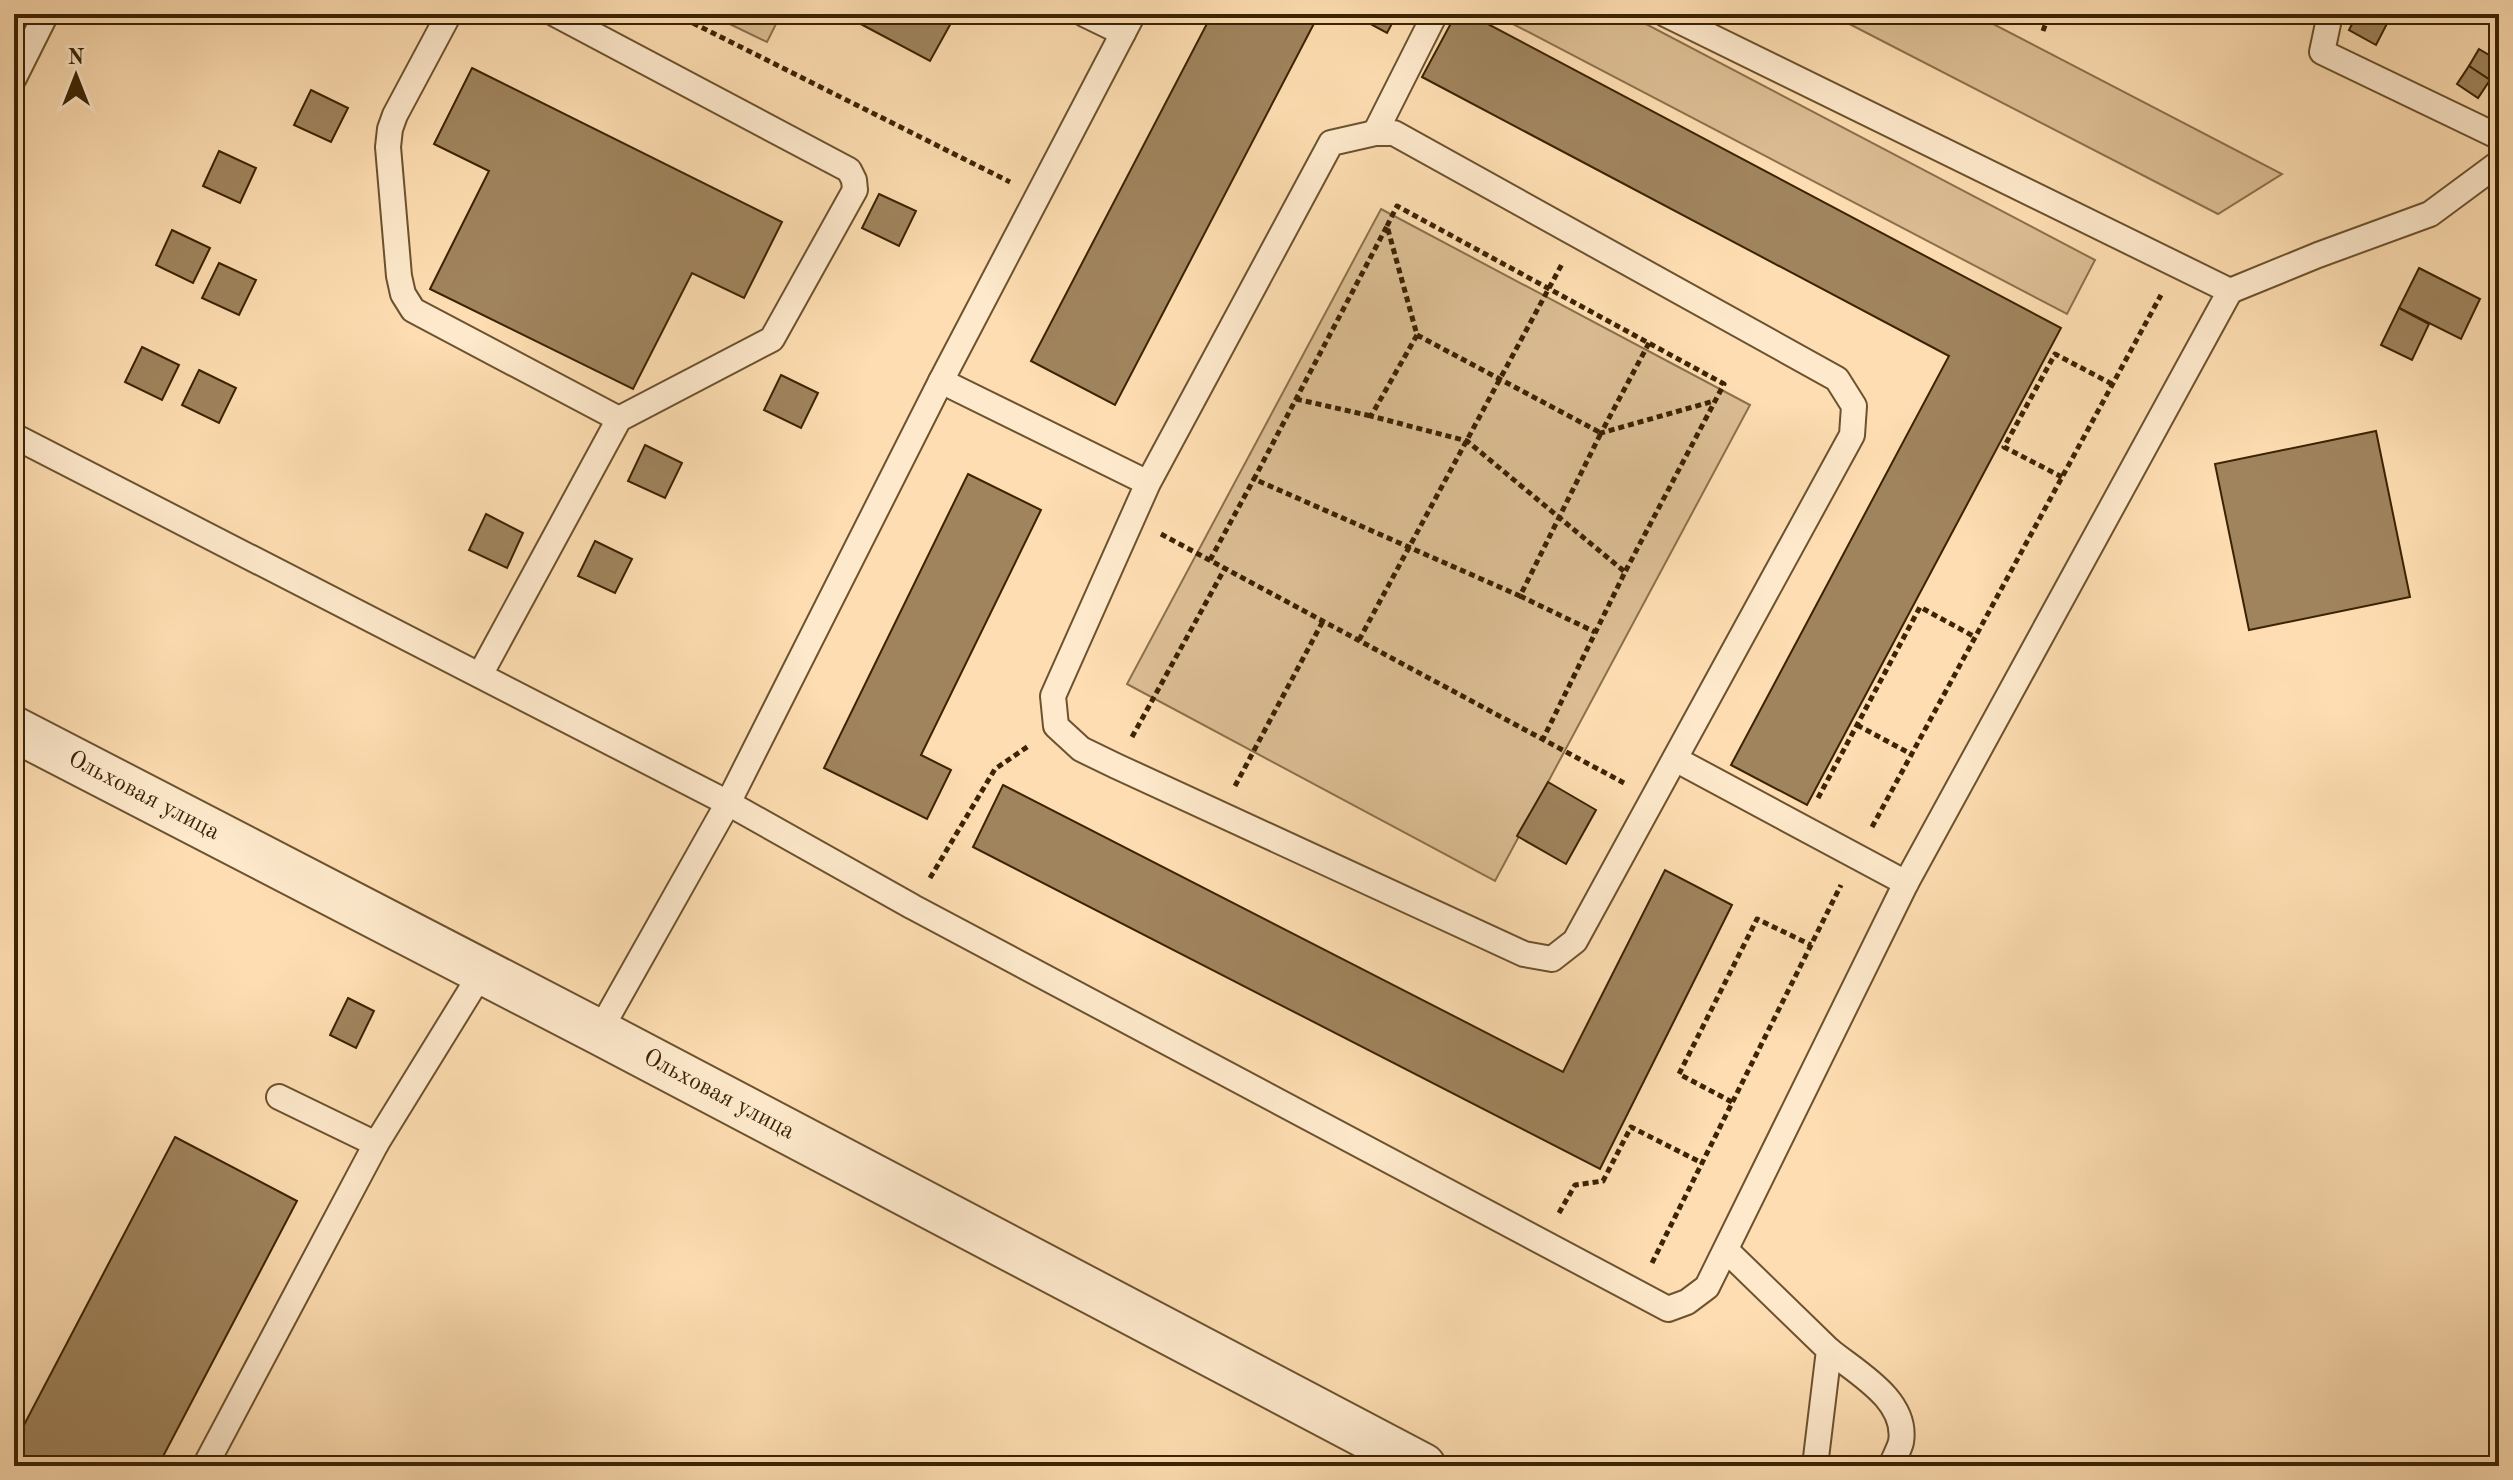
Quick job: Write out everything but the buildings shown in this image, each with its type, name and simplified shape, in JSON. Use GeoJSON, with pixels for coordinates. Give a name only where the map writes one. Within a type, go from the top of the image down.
{"type":"FeatureCollection","features":[{"type":"Feature","properties":{"kind":"street","name":"Ольховая улица"},"geometry":{"type":"LineString","coordinates":[[14,729],[599,1032],[1423,1466]]}},
{"type":"Feature","properties":{"kind":"lane"},"geometry":{"type":"LineString","coordinates":[[14,78],[46,14]]}},
{"type":"Feature","properties":{"kind":"lane"},"geometry":{"type":"LineString","coordinates":[[449,14],[390,129],[388,147],[403,294],[413,310],[619,419]]}},
{"type":"Feature","properties":{"kind":"lane"},"geometry":{"type":"LineString","coordinates":[[480,675],[619,419],[772,339],[855,190],[849,170],[555,14]]}},
{"type":"Feature","properties":{"kind":"lane"},"geometry":{"type":"LineString","coordinates":[[599,1032],[728,803],[941,381],[1128,24],[1084,14]]}},
{"type":"Feature","properties":{"kind":"lane"},"geometry":{"type":"LineString","coordinates":[[1375,133],[1435,14]]}},
{"type":"Feature","properties":{"kind":"lane"},"geometry":{"type":"LineString","coordinates":[[1665,14],[2230,291]]}},
{"type":"Feature","properties":{"kind":"lane"},"geometry":{"type":"LineString","coordinates":[[2329,19],[2322,52],[2499,137]]}},
{"type":"Feature","properties":{"kind":"lane"},"geometry":{"type":"LineString","coordinates":[[1375,133],[1394,133],[1837,379],[1854,406],[1852,435],[1654,799],[1575,941],[1552,959],[1524,954],[1116,766],[1081,749],[1056,726],[1053,696],[1148,483],[1331,143],[1375,133]]}},
{"type":"Feature","properties":{"kind":"lane"},"geometry":{"type":"LineString","coordinates":[[14,436],[728,803],[913,907],[1668,1309],[1687,1302],[1707,1287],[1906,883],[2230,291],[2430,214],[2499,163]]}},
{"type":"Feature","properties":{"kind":"lane"},"geometry":{"type":"LineString","coordinates":[[941,381],[1148,483]]}},
{"type":"Feature","properties":{"kind":"lane"},"geometry":{"type":"LineString","coordinates":[[1675,759],[1906,883]]}},
{"type":"Feature","properties":{"kind":"lane"},"geometry":{"type":"LineString","coordinates":[[205,1466],[376,1144],[482,972]]}},
{"type":"Feature","properties":{"kind":"lane"},"geometry":{"type":"LineString","coordinates":[[279,1097],[376,1144]]}},
{"type":"Feature","properties":{"kind":"lane"},"geometry":{"type":"LineString","coordinates":[[1726,1250],[1829,1350],[1892,1402],[1901,1420],[1901,1442],[1891,1466]]}},
{"type":"Feature","properties":{"kind":"lane"},"geometry":{"type":"LineString","coordinates":[[1815,1466],[1829,1350]]}},
{"type":"Feature","properties":{"kind":"path"},"geometry":{"type":"LineString","coordinates":[[675,14],[1039,196]]}},
{"type":"Feature","properties":{"kind":"path"},"geometry":{"type":"LineString","coordinates":[[2043,31],[2049,14]]}},
{"type":"Feature","properties":{"kind":"path"},"geometry":{"type":"LineString","coordinates":[[1210,560],[1397,206],[1724,384],[1625,572],[1543,739]]}},
{"type":"Feature","properties":{"kind":"path"},"geometry":{"type":"LineString","coordinates":[[1371,416],[1417,335],[1387,226]]}},
{"type":"Feature","properties":{"kind":"path"},"geometry":{"type":"LineString","coordinates":[[1359,640],[1578,235]]}},
{"type":"Feature","properties":{"kind":"path"},"geometry":{"type":"LineString","coordinates":[[1638,1293],[1856,856],[2177,266]]}},
{"type":"Feature","properties":{"kind":"path"},"geometry":{"type":"LineString","coordinates":[[1417,335],[1601,433],[1714,401]]}},
{"type":"Feature","properties":{"kind":"path"},"geometry":{"type":"LineString","coordinates":[[1520,596],[1649,343]]}},
{"type":"Feature","properties":{"kind":"path"},"geometry":{"type":"LineString","coordinates":[[2062,477],[2004,447],[2055,354],[2113,384]]}},
{"type":"Feature","properties":{"kind":"path"},"geometry":{"type":"LineString","coordinates":[[1296,399],[1467,441],[1625,572]]}},
{"type":"Feature","properties":{"kind":"path"},"geometry":{"type":"LineString","coordinates":[[1254,479],[1520,596],[1595,633]]}},
{"type":"Feature","properties":{"kind":"path"},"geometry":{"type":"LineString","coordinates":[[1132,518],[1654,799]]}},
{"type":"Feature","properties":{"kind":"path"},"geometry":{"type":"LineString","coordinates":[[1116,766],[1225,568]]}},
{"type":"Feature","properties":{"kind":"path"},"geometry":{"type":"LineString","coordinates":[[1803,828],[1920,607],[1975,637]]}},
{"type":"Feature","properties":{"kind":"path"},"geometry":{"type":"LineString","coordinates":[[1220,814],[1323,621]]}},
{"type":"Feature","properties":{"kind":"path"},"geometry":{"type":"LineString","coordinates":[[1857,725],[1911,754]]}},
{"type":"Feature","properties":{"kind":"path"},"geometry":{"type":"LineString","coordinates":[[913,907],[995,769],[1056,726]]}},
{"type":"Feature","properties":{"kind":"path"},"geometry":{"type":"LineString","coordinates":[[1732,1102],[1679,1074],[1757,919],[1811,945]]}},
{"type":"Feature","properties":{"kind":"path"},"geometry":{"type":"LineString","coordinates":[[1557,1218],[1575,1185],[1603,1181],[1631,1127],[1702,1163]]}},
{"type":"Feature","properties":{"kind":"shaded area"},"geometry":{"type":"Polygon","coordinates":[[[709,14],[781,14],[767,42],[709,14]]]}},
{"type":"Feature","properties":{"kind":"shaded area"},"geometry":{"type":"Polygon","coordinates":[[[1494,14],[1627,14],[2095,260],[2067,314],[1494,14]]]}},
{"type":"Feature","properties":{"kind":"shaded area"},"geometry":{"type":"Polygon","coordinates":[[[1830,14],[1974,14],[2282,174],[2218,214],[1830,14]]]}},
{"type":"Feature","properties":{"kind":"shaded area"},"geometry":{"type":"Polygon","coordinates":[[[1381,209],[1750,405],[1495,881],[1127,684],[1381,209]]]}}]}
